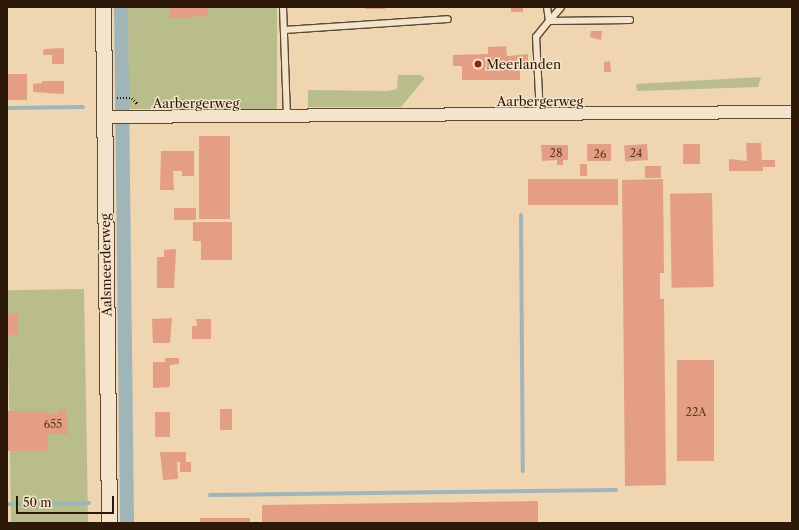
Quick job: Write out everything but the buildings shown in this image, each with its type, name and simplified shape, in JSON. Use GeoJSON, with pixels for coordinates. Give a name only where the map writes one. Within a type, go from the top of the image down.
{"type":"FeatureCollection","features":[{"type":"Feature","properties":{"kind":"street","name":"Aalsmeerderweg"},"geometry":{"type":"LineString","coordinates":[[103,7],[111,117],[109,523]]}},
{"type":"Feature","properties":{"kind":"street","name":"Aarbergerweg"},"geometry":{"type":"LineString","coordinates":[[111,117],[792,112]]}},
{"type":"Feature","properties":{"kind":"lane"},"geometry":{"type":"LineString","coordinates":[[283,7],[287,116]]}},
{"type":"Feature","properties":{"kind":"lane"},"geometry":{"type":"LineString","coordinates":[[547,7],[549,21]]}},
{"type":"Feature","properties":{"kind":"lane"},"geometry":{"type":"LineString","coordinates":[[540,115],[536,37],[561,7]]}},
{"type":"Feature","properties":{"kind":"lane"},"geometry":{"type":"LineString","coordinates":[[284,30],[448,19]]}},
{"type":"Feature","properties":{"kind":"lane"},"geometry":{"type":"LineString","coordinates":[[549,21],[630,20]]}},
{"type":"Feature","properties":{"kind":"path"},"geometry":{"type":"LineString","coordinates":[[114,98],[132,98]]}},
{"type":"Feature","properties":{"kind":"green space"},"geometry":{"type":"Polygon","coordinates":[[[115,7],[277,7],[277,109],[115,109],[115,7]]]}},
{"type":"Feature","properties":{"kind":"green space"},"geometry":{"type":"Polygon","coordinates":[[[398,75],[420,75],[425,78],[401,107],[308,107],[308,90],[388,91],[397,89],[398,75]]]}},
{"type":"Feature","properties":{"kind":"green space"},"geometry":{"type":"Polygon","coordinates":[[[761,77],[758,87],[637,91],[636,84],[761,77]]]}},
{"type":"Feature","properties":{"kind":"green space"},"geometry":{"type":"Polygon","coordinates":[[[84,289],[88,523],[11,523],[7,290],[84,289]]]}},
{"type":"Feature","properties":{"kind":"waterway"},"geometry":{"type":"LineString","coordinates":[[121,7],[127,523]]}},
{"type":"Feature","properties":{"kind":"waterway"},"geometry":{"type":"LineString","coordinates":[[7,108],[83,107]]}},
{"type":"Feature","properties":{"kind":"waterway"},"geometry":{"type":"LineString","coordinates":[[521,215],[523,471]]}},
{"type":"Feature","properties":{"kind":"waterway"},"geometry":{"type":"LineString","coordinates":[[210,495],[616,490]]}},
{"type":"Feature","properties":{"kind":"waterway"},"geometry":{"type":"LineString","coordinates":[[7,504],[89,503]]}},
{"type":"Feature","properties":{"kind":"place","name":"Meerlanden"},"geometry":{"type":"Point","coordinates":[478,64]}}]}
